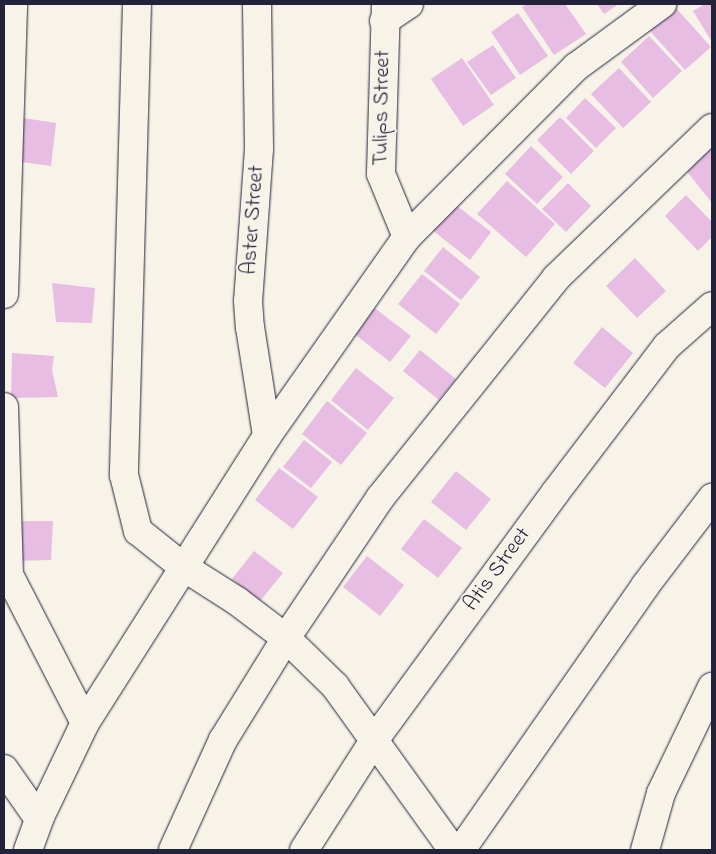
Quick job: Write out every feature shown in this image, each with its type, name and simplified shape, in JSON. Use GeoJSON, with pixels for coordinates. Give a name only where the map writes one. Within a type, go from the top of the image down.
{"type":"FeatureCollection","features":[{"type":"Feature","properties":{"kind":"street"},"geometry":{"type":"LineString","coordinates":[[4,294],[12,4]]}},
{"type":"Feature","properties":{"kind":"street"},"geometry":{"type":"LineString","coordinates":[[137,4],[124,476],[138,531],[182,566],[237,601],[286,638],[335,686],[375,739],[452,850]]}},
{"type":"Feature","properties":{"kind":"street","name":"Aster Street"},"geometry":{"type":"LineString","coordinates":[[257,4],[259,149],[248,301],[250,327],[267,436]]}},
{"type":"Feature","properties":{"kind":"street"},"geometry":{"type":"LineString","coordinates":[[385,12],[409,4]]}},
{"type":"Feature","properties":{"kind":"street"},"geometry":{"type":"LineString","coordinates":[[28,850],[38,819],[85,723],[182,566],[267,436],[407,237],[576,67],[662,4]]}},
{"type":"Feature","properties":{"kind":"street","name":"Tulips Street"},"geometry":{"type":"LineString","coordinates":[[385,12],[381,174],[407,237]]}},
{"type":"Feature","properties":{"kind":"street"},"geometry":{"type":"LineString","coordinates":[[172,850],[223,740],[286,638],[380,498],[556,278],[712,128]]}},
{"type":"Feature","properties":{"kind":"street","name":"Atis Street"},"geometry":{"type":"LineString","coordinates":[[304,850],[375,739],[555,493],[667,346],[712,306]]}},
{"type":"Feature","properties":{"kind":"street"},"geometry":{"type":"LineString","coordinates":[[4,407],[9,575],[85,723]]}},
{"type":"Feature","properties":{"kind":"street"},"geometry":{"type":"LineString","coordinates":[[461,850],[645,586],[712,498]]}},
{"type":"Feature","properties":{"kind":"street"},"geometry":{"type":"LineString","coordinates":[[645,850],[661,793],[712,687]]}},
{"type":"Feature","properties":{"kind":"street"},"geometry":{"type":"LineString","coordinates":[[4,769],[38,819]]}},
{"type":"Feature","properties":{"kind":"building"},"geometry":{"type":"Polygon","coordinates":[[[527,4],[565,4],[586,34],[554,55],[522,7],[527,4]]]}},
{"type":"Feature","properties":{"kind":"building"},"geometry":{"type":"Polygon","coordinates":[[[597,4],[619,4],[604,14],[597,4]]]}},
{"type":"Feature","properties":{"kind":"building"},"geometry":{"type":"Polygon","coordinates":[[[705,4],[712,4],[712,42],[693,11],[705,4]]]}},
{"type":"Feature","properties":{"kind":"building"},"geometry":{"type":"Polygon","coordinates":[[[676,8],[711,47],[685,70],[650,31],[676,8]]]}},
{"type":"Feature","properties":{"kind":"building"},"geometry":{"type":"Polygon","coordinates":[[[518,13],[548,56],[520,75],[491,32],[518,13]]]}},
{"type":"Feature","properties":{"kind":"building"},"geometry":{"type":"Polygon","coordinates":[[[649,36],[682,71],[653,98],[621,62],[649,36]]]}},
{"type":"Feature","properties":{"kind":"building"},"geometry":{"type":"Polygon","coordinates":[[[493,45],[516,78],[491,95],[467,62],[493,45]]]}},
{"type":"Feature","properties":{"kind":"building"},"geometry":{"type":"Polygon","coordinates":[[[462,58],[494,105],[463,126],[431,79],[462,58]]]}},
{"type":"Feature","properties":{"kind":"building"},"geometry":{"type":"Polygon","coordinates":[[[619,68],[651,102],[623,128],[591,94],[619,68]]]}},
{"type":"Feature","properties":{"kind":"building"},"geometry":{"type":"Polygon","coordinates":[[[585,98],[616,128],[596,148],[566,118],[585,98]]]}},
{"type":"Feature","properties":{"kind":"building"},"geometry":{"type":"Polygon","coordinates":[[[17,117],[56,123],[51,166],[15,161],[17,117]]]}},
{"type":"Feature","properties":{"kind":"building"},"geometry":{"type":"Polygon","coordinates":[[[560,117],[594,151],[571,174],[537,140],[560,117]]]}},
{"type":"Feature","properties":{"kind":"building"},"geometry":{"type":"Polygon","coordinates":[[[531,146],[563,177],[537,204],[505,174],[531,146]]]}},
{"type":"Feature","properties":{"kind":"building"},"geometry":{"type":"Polygon","coordinates":[[[712,148],[712,203],[685,169],[712,148]]]}},
{"type":"Feature","properties":{"kind":"building"},"geometry":{"type":"Polygon","coordinates":[[[507,181],[555,224],[526,257],[477,214],[507,181]]]}},
{"type":"Feature","properties":{"kind":"building"},"geometry":{"type":"Polygon","coordinates":[[[568,183],[591,206],[566,232],[542,209],[568,183]]]}},
{"type":"Feature","properties":{"kind":"building"},"geometry":{"type":"Polygon","coordinates":[[[686,195],[712,222],[712,237],[698,251],[665,216],[686,195]]]}},
{"type":"Feature","properties":{"kind":"building"},"geometry":{"type":"Polygon","coordinates":[[[452,202],[491,232],[470,260],[431,229],[452,202]]]}},
{"type":"Feature","properties":{"kind":"building"},"geometry":{"type":"Polygon","coordinates":[[[443,247],[480,277],[461,300],[424,271],[443,247]]]}},
{"type":"Feature","properties":{"kind":"building"},"geometry":{"type":"Polygon","coordinates":[[[635,258],[666,291],[637,318],[606,286],[635,258]]]}},
{"type":"Feature","properties":{"kind":"building"},"geometry":{"type":"Polygon","coordinates":[[[422,274],[460,304],[436,334],[398,304],[422,274]]]}},
{"type":"Feature","properties":{"kind":"building"},"geometry":{"type":"Polygon","coordinates":[[[52,283],[95,288],[92,323],[56,322],[52,283]]]}},
{"type":"Feature","properties":{"kind":"building"},"geometry":{"type":"Polygon","coordinates":[[[372,306],[411,336],[390,362],[352,332],[372,306]]]}},
{"type":"Feature","properties":{"kind":"building"},"geometry":{"type":"Polygon","coordinates":[[[602,327],[633,353],[605,388],[573,363],[602,327]]]}},
{"type":"Feature","properties":{"kind":"building"},"geometry":{"type":"Polygon","coordinates":[[[420,350],[456,379],[439,400],[403,371],[420,350]]]}},
{"type":"Feature","properties":{"kind":"building"},"geometry":{"type":"Polygon","coordinates":[[[12,353],[54,356],[52,370],[58,397],[11,398],[12,353]]]}},
{"type":"Feature","properties":{"kind":"building"},"geometry":{"type":"Polygon","coordinates":[[[356,368],[394,398],[368,430],[331,400],[356,368]]]}},
{"type":"Feature","properties":{"kind":"building"},"geometry":{"type":"Polygon","coordinates":[[[327,401],[367,433],[341,465],[302,434],[327,401]]]}},
{"type":"Feature","properties":{"kind":"building"},"geometry":{"type":"Polygon","coordinates":[[[304,440],[332,462],[311,488],[283,467],[304,440]]]}},
{"type":"Feature","properties":{"kind":"building"},"geometry":{"type":"Polygon","coordinates":[[[279,468],[318,497],[293,529],[255,500],[279,468]]]}},
{"type":"Feature","properties":{"kind":"building"},"geometry":{"type":"Polygon","coordinates":[[[456,471],[491,499],[466,530],[431,502],[456,471]]]}},
{"type":"Feature","properties":{"kind":"building"},"geometry":{"type":"Polygon","coordinates":[[[424,519],[462,548],[438,578],[401,549],[424,519]]]}},
{"type":"Feature","properties":{"kind":"building"},"geometry":{"type":"Polygon","coordinates":[[[13,521],[53,521],[51,560],[15,561],[13,521]]]}},
{"type":"Feature","properties":{"kind":"building"},"geometry":{"type":"Polygon","coordinates":[[[254,551],[283,573],[260,601],[232,579],[254,551]]]}},
{"type":"Feature","properties":{"kind":"building"},"geometry":{"type":"Polygon","coordinates":[[[367,556],[404,585],[380,616],[343,587],[367,556]]]}}]}
